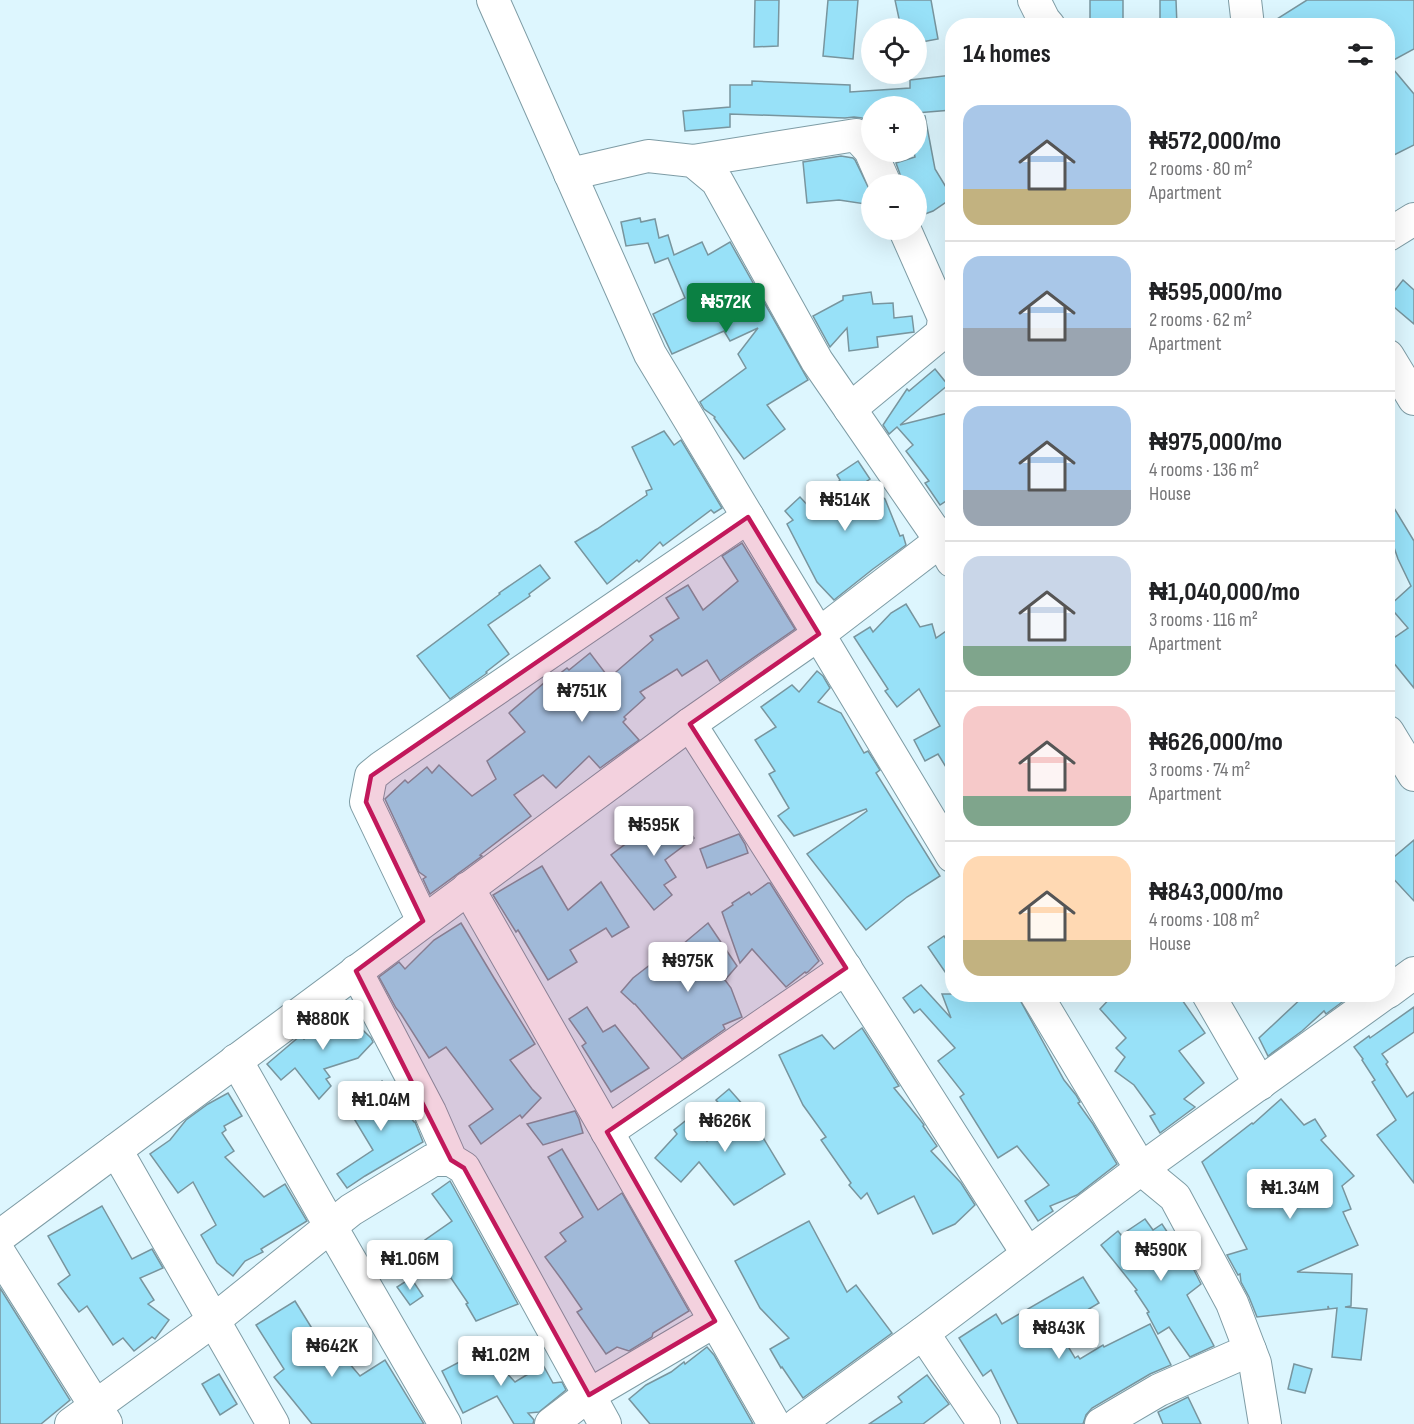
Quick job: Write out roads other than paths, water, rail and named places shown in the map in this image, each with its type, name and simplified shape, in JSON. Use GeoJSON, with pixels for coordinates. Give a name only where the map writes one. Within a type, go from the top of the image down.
{"type":"FeatureCollection","features":[{"type":"Feature","properties":{"kind":"street"},"geometry":{"type":"LineString","coordinates":[[493,0],[650,354],[945,844]]}},
{"type":"Feature","properties":{"kind":"street"},"geometry":{"type":"LineString","coordinates":[[1034,0],[1043,18]]}},
{"type":"Feature","properties":{"kind":"street"},"geometry":{"type":"LineString","coordinates":[[570,174],[648,156],[693,161],[856,135],[870,150],[881,174]]}},
{"type":"Feature","properties":{"kind":"street"},"geometry":{"type":"LineString","coordinates":[[693,161],[717,181],[817,361],[945,540]]}},
{"type":"Feature","properties":{"kind":"street"},"geometry":{"type":"LineString","coordinates":[[1395,231],[1414,219]]}},
{"type":"Feature","properties":{"kind":"street"},"geometry":{"type":"LineString","coordinates":[[850,409],[942,333],[944,318],[909,240]]}},
{"type":"Feature","properties":{"kind":"street"},"geometry":{"type":"LineString","coordinates":[[1395,368],[1414,399]]}},
{"type":"Feature","properties":{"kind":"street"},"geometry":{"type":"LineString","coordinates":[[423,921],[366,802],[371,776],[748,517]]}},
{"type":"Feature","properties":{"kind":"street"},"geometry":{"type":"LineString","coordinates":[[0,1236],[690,724],[945,548]]}},
{"type":"Feature","properties":{"kind":"street"},"geometry":{"type":"LineString","coordinates":[[690,724],[1027,1253]]}},
{"type":"Feature","properties":{"kind":"street"},"geometry":{"type":"LineString","coordinates":[[1395,745],[1414,775]]}},
{"type":"Feature","properties":{"kind":"street"},"geometry":{"type":"LineString","coordinates":[[468,888],[774,1424]]}},
{"type":"Feature","properties":{"kind":"street"},"geometry":{"type":"LineString","coordinates":[[607,1132],[846,968]]}},
{"type":"Feature","properties":{"kind":"street"},"geometry":{"type":"LineString","coordinates":[[356,971],[430,1112],[451,1160]]}},
{"type":"Feature","properties":{"kind":"street"},"geometry":{"type":"LineString","coordinates":[[1041,1002],[1141,1168],[1175,1197],[1232,1302],[1255,1363],[1265,1424]]}},
{"type":"Feature","properties":{"kind":"street"},"geometry":{"type":"LineString","coordinates":[[1213,1002],[1260,1084]]}},
{"type":"Feature","properties":{"kind":"street"},"geometry":{"type":"LineString","coordinates":[[798,1424],[1141,1168],[1374,1002]]}},
{"type":"Feature","properties":{"kind":"street"},"geometry":{"type":"LineString","coordinates":[[236,1060],[445,1424]]}},
{"type":"Feature","properties":{"kind":"street"},"geometry":{"type":"LineString","coordinates":[[116,1150],[273,1424]]}},
{"type":"Feature","properties":{"kind":"street"},"geometry":{"type":"LineString","coordinates":[[71,1424],[102,1415],[214,1320],[351,1210],[433,1160],[451,1160],[464,1168],[605,1424]]}},
{"type":"Feature","properties":{"kind":"street"},"geometry":{"type":"LineString","coordinates":[[0,1254],[102,1415]]}},
{"type":"Feature","properties":{"kind":"street"},"geometry":{"type":"LineString","coordinates":[[550,1424],[589,1395],[715,1321]]}},
{"type":"Feature","properties":{"kind":"street"},"geometry":{"type":"LineString","coordinates":[[923,1332],[984,1424]]}},
{"type":"Feature","properties":{"kind":"street"},"geometry":{"type":"LineString","coordinates":[[1101,1424],[1159,1390],[1250,1350]]}}]}
